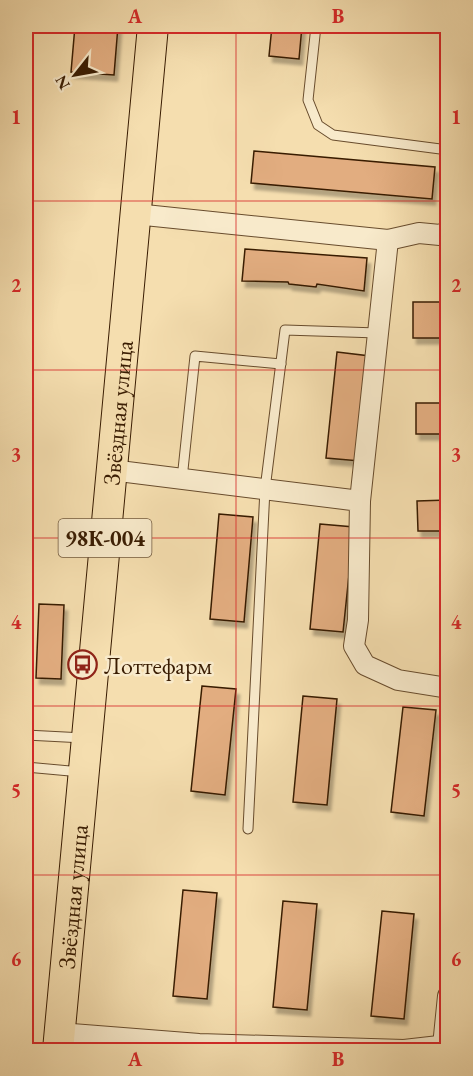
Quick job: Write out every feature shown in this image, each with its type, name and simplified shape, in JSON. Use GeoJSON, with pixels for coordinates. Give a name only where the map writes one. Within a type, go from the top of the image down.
{"type":"FeatureCollection","features":[{"type":"Feature","properties":{"kind":"main road","name":"Звёздная улица"},"geometry":{"type":"LineString","coordinates":[[58,1042],[153,26]]}},
{"type":"Feature","properties":{"kind":"street"},"geometry":{"type":"LineString","coordinates":[[135,214],[388,240],[418,233],[440,235],[447,231]]}},
{"type":"Feature","properties":{"kind":"street"},"geometry":{"type":"LineString","coordinates":[[388,240],[360,501],[358,620],[354,646],[365,665],[398,680],[447,688]]}},
{"type":"Feature","properties":{"kind":"street"},"geometry":{"type":"LineString","coordinates":[[111,470],[360,501]]}},
{"type":"Feature","properties":{"kind":"street"},"geometry":{"type":"LineString","coordinates":[[58,1042],[404,1050],[445,1045],[447,996]]}},
{"type":"Feature","properties":{"kind":"lane"},"geometry":{"type":"LineString","coordinates":[[316,26],[308,100],[318,125],[333,135],[447,150]]}},
{"type":"Feature","properties":{"kind":"lane"},"geometry":{"type":"LineString","coordinates":[[248,829],[265,489],[285,330],[378,333]]}},
{"type":"Feature","properties":{"kind":"lane"},"geometry":{"type":"LineString","coordinates":[[182,479],[195,356],[281,364]]}},
{"type":"Feature","properties":{"kind":"lane"},"geometry":{"type":"LineString","coordinates":[[26,735],[87,739]]}},
{"type":"Feature","properties":{"kind":"lane"},"geometry":{"type":"LineString","coordinates":[[26,767],[83,772]]}},
{"type":"Feature","properties":{"kind":"building"},"geometry":{"type":"Polygon","coordinates":[[[75,26],[118,26],[114,75],[71,72],[75,26]]]}},
{"type":"Feature","properties":{"kind":"building"},"geometry":{"type":"Polygon","coordinates":[[[272,26],[302,26],[299,59],[269,56],[272,26]]]}},
{"type":"Feature","properties":{"kind":"building"},"geometry":{"type":"Polygon","coordinates":[[[254,151],[435,167],[432,199],[251,183],[254,151]]]}},
{"type":"Feature","properties":{"kind":"building"},"geometry":{"type":"Polygon","coordinates":[[[245,249],[367,258],[364,291],[317,284],[316,287],[288,282],[242,281],[245,249]]]}},
{"type":"Feature","properties":{"kind":"building"},"geometry":{"type":"Polygon","coordinates":[[[413,302],[448,302],[448,338],[413,338],[413,302]]]}},
{"type":"Feature","properties":{"kind":"building"},"geometry":{"type":"Polygon","coordinates":[[[337,352],[370,356],[360,461],[326,458],[337,352]]]}},
{"type":"Feature","properties":{"kind":"building"},"geometry":{"type":"Polygon","coordinates":[[[416,403],[448,403],[448,434],[416,434],[416,403]]]}},
{"type":"Feature","properties":{"kind":"building"},"geometry":{"type":"Polygon","coordinates":[[[448,500],[448,531],[418,531],[417,501],[448,500]]]}},
{"type":"Feature","properties":{"kind":"building"},"geometry":{"type":"Polygon","coordinates":[[[219,514],[253,517],[244,622],[210,619],[219,514]]]}},
{"type":"Feature","properties":{"kind":"building"},"geometry":{"type":"Polygon","coordinates":[[[320,524],[354,527],[343,632],[310,629],[320,524]]]}},
{"type":"Feature","properties":{"kind":"building"},"geometry":{"type":"Polygon","coordinates":[[[39,604],[64,605],[61,679],[36,678],[39,604]]]}},
{"type":"Feature","properties":{"kind":"building"},"geometry":{"type":"Polygon","coordinates":[[[202,686],[236,689],[225,795],[191,791],[202,686]]]}},
{"type":"Feature","properties":{"kind":"building"},"geometry":{"type":"Polygon","coordinates":[[[303,696],[337,699],[327,805],[293,802],[303,696]]]}},
{"type":"Feature","properties":{"kind":"building"},"geometry":{"type":"Polygon","coordinates":[[[403,707],[436,710],[424,816],[391,812],[403,707]]]}},
{"type":"Feature","properties":{"kind":"building"},"geometry":{"type":"Polygon","coordinates":[[[183,890],[217,893],[207,999],[173,996],[183,890]]]}},
{"type":"Feature","properties":{"kind":"building"},"geometry":{"type":"Polygon","coordinates":[[[283,901],[317,904],[307,1010],[273,1007],[283,901]]]}},
{"type":"Feature","properties":{"kind":"building"},"geometry":{"type":"Polygon","coordinates":[[[382,911],[414,914],[404,1019],[371,1016],[382,911]]]}},
{"type":"Feature","properties":{"kind":"place","name":"Лоттефарм"},"geometry":{"type":"Point","coordinates":[83,665]}}]}
